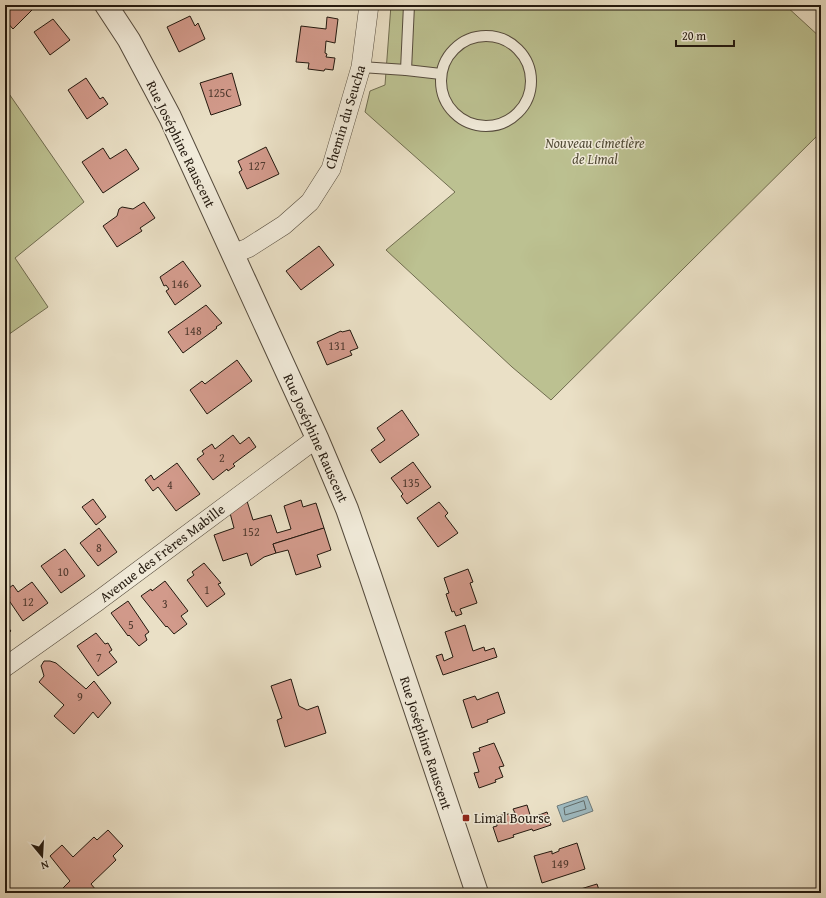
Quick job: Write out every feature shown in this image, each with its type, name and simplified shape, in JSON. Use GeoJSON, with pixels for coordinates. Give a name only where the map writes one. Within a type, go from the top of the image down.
{"type":"FeatureCollection","features":[{"type":"Feature","properties":{"kind":"street","name":"Rue Joséphine Rauscent"},"geometry":{"type":"LineString","coordinates":[[106,5],[129,40],[170,117],[317,438],[347,509],[477,893]]}},
{"type":"Feature","properties":{"kind":"street","name":"Chemin du Seucha"},"geometry":{"type":"LineString","coordinates":[[233,254],[248,248],[284,225],[310,202],[331,169],[362,67],[369,5]]}},
{"type":"Feature","properties":{"kind":"street","name":"Avenue des Frères Mabille"},"geometry":{"type":"LineString","coordinates":[[5,667],[104,596],[317,438]]}},
{"type":"Feature","properties":{"kind":"lane"},"geometry":{"type":"LineString","coordinates":[[406,70],[409,5]]}},
{"type":"Feature","properties":{"kind":"lane"},"geometry":{"type":"LineString","coordinates":[[479,36],[498,37],[515,46],[527,60],[532,79],[529,98],[518,114],[502,124],[484,127],[465,122],[450,110],[442,94],[441,74],[448,57],[461,43],[479,36]]}},
{"type":"Feature","properties":{"kind":"lane"},"geometry":{"type":"LineString","coordinates":[[362,67],[441,74]]}},
{"type":"Feature","properties":{"kind":"green space","name":"Nouveau cimetière de Limal"},"geometry":{"type":"Polygon","coordinates":[[[391,5],[785,5],[821,38],[821,132],[551,400],[512,367],[386,250],[455,192],[365,112],[370,91],[385,85],[391,5]]]}},
{"type":"Feature","properties":{"kind":"green space"},"geometry":{"type":"Polygon","coordinates":[[[5,88],[84,202],[15,258],[48,307],[5,337],[5,88]]]}},
{"type":"Feature","properties":{"kind":"water"},"geometry":{"type":"Polygon","coordinates":[[[587,796],[593,811],[563,822],[557,806],[587,796]]]}},
{"type":"Feature","properties":{"kind":"building"},"geometry":{"type":"Polygon","coordinates":[[[5,5],[37,5],[13,29],[5,20],[5,5]]]}},
{"type":"Feature","properties":{"kind":"building"},"geometry":{"type":"Polygon","coordinates":[[[190,16],[195,26],[198,23],[205,39],[179,52],[167,27],[190,16]]]}},
{"type":"Feature","properties":{"kind":"building"},"geometry":{"type":"Polygon","coordinates":[[[327,17],[338,19],[335,43],[326,41],[326,57],[335,58],[333,70],[325,69],[324,71],[308,69],[309,63],[296,62],[301,26],[326,29],[327,17]]]}},
{"type":"Feature","properties":{"kind":"building"},"geometry":{"type":"Polygon","coordinates":[[[53,19],[70,40],[50,55],[34,32],[53,19]]]}},
{"type":"Feature","properties":{"kind":"building"},"geometry":{"type":"Polygon","coordinates":[[[232,73],[241,105],[211,115],[200,83],[232,73]]]}},
{"type":"Feature","properties":{"kind":"building"},"geometry":{"type":"Polygon","coordinates":[[[86,78],[100,99],[103,97],[108,104],[87,119],[68,90],[86,78]]]}},
{"type":"Feature","properties":{"kind":"building"},"geometry":{"type":"Polygon","coordinates":[[[266,147],[279,174],[247,189],[239,172],[242,170],[238,161],[266,147]]]}},
{"type":"Feature","properties":{"kind":"building"},"geometry":{"type":"Polygon","coordinates":[[[103,148],[110,159],[126,149],[139,169],[103,193],[82,162],[103,148]]]}},
{"type":"Feature","properties":{"kind":"building"},"geometry":{"type":"Polygon","coordinates":[[[144,202],[155,218],[140,228],[142,231],[117,247],[103,226],[117,216],[119,209],[122,207],[133,209],[144,202]]]}},
{"type":"Feature","properties":{"kind":"building"},"geometry":{"type":"Polygon","coordinates":[[[319,246],[334,265],[301,290],[286,271],[319,246]]]}},
{"type":"Feature","properties":{"kind":"building"},"geometry":{"type":"Polygon","coordinates":[[[183,261],[201,286],[175,305],[166,291],[169,289],[166,285],[164,286],[160,277],[183,261]]]}},
{"type":"Feature","properties":{"kind":"building"},"geometry":{"type":"Polygon","coordinates":[[[206,305],[222,323],[183,353],[168,332],[206,305]]]}},
{"type":"Feature","properties":{"kind":"building"},"geometry":{"type":"Polygon","coordinates":[[[350,330],[358,348],[350,351],[352,355],[327,365],[317,342],[341,331],[350,330]]]}},
{"type":"Feature","properties":{"kind":"building"},"geometry":{"type":"Polygon","coordinates":[[[237,360],[252,381],[207,414],[190,390],[202,381],[205,384],[237,360]]]}},
{"type":"Feature","properties":{"kind":"building"},"geometry":{"type":"Polygon","coordinates":[[[402,410],[419,435],[380,463],[371,450],[385,440],[377,428],[402,410]]]}},
{"type":"Feature","properties":{"kind":"building"},"geometry":{"type":"Polygon","coordinates":[[[233,435],[240,444],[249,437],[256,447],[233,464],[235,466],[228,471],[227,469],[213,480],[197,459],[204,454],[202,451],[212,444],[215,449],[233,435]]]}},
{"type":"Feature","properties":{"kind":"building"},"geometry":{"type":"Polygon","coordinates":[[[413,462],[431,487],[407,504],[401,496],[403,494],[391,478],[413,462]]]}},
{"type":"Feature","properties":{"kind":"building"},"geometry":{"type":"Polygon","coordinates":[[[177,463],[200,494],[176,511],[158,487],[153,491],[145,480],[151,475],[154,480],[177,463]]]}},
{"type":"Feature","properties":{"kind":"building"},"geometry":{"type":"Polygon","coordinates":[[[93,499],[106,517],[96,525],[82,507],[93,499]]]}},
{"type":"Feature","properties":{"kind":"building"},"geometry":{"type":"Polygon","coordinates":[[[301,500],[303,507],[316,503],[324,528],[273,544],[276,553],[264,557],[251,566],[247,553],[223,561],[214,535],[234,528],[230,513],[247,501],[253,520],[271,515],[277,533],[291,529],[284,506],[301,500]]]}},
{"type":"Feature","properties":{"kind":"building"},"geometry":{"type":"Polygon","coordinates":[[[439,502],[448,513],[445,516],[458,533],[438,547],[417,518],[439,502]]]}},
{"type":"Feature","properties":{"kind":"building"},"geometry":{"type":"Polygon","coordinates":[[[99,528],[117,552],[98,566],[80,543],[99,528]]]}},
{"type":"Feature","properties":{"kind":"building"},"geometry":{"type":"Polygon","coordinates":[[[324,528],[331,550],[317,555],[321,567],[296,575],[288,550],[276,553],[273,544],[324,528]]]}},
{"type":"Feature","properties":{"kind":"building"},"geometry":{"type":"Polygon","coordinates":[[[65,549],[85,576],[61,593],[41,566],[65,549]]]}},
{"type":"Feature","properties":{"kind":"building"},"geometry":{"type":"Polygon","coordinates":[[[204,563],[221,583],[218,584],[225,594],[207,607],[187,580],[194,575],[192,572],[204,563]]]}},
{"type":"Feature","properties":{"kind":"building"},"geometry":{"type":"Polygon","coordinates":[[[468,569],[473,582],[470,583],[477,603],[460,609],[462,614],[456,616],[454,611],[452,612],[446,594],[449,593],[444,578],[468,569]]]}},
{"type":"Feature","properties":{"kind":"building"},"geometry":{"type":"Polygon","coordinates":[[[165,581],[188,611],[181,616],[187,624],[174,634],[167,626],[166,627],[141,596],[151,589],[152,591],[165,581]]]}},
{"type":"Feature","properties":{"kind":"building"},"geometry":{"type":"Polygon","coordinates":[[[32,582],[48,603],[23,621],[8,599],[10,598],[5,591],[13,585],[18,592],[32,582]]]}},
{"type":"Feature","properties":{"kind":"building"},"geometry":{"type":"Polygon","coordinates":[[[128,601],[149,632],[145,635],[147,640],[139,646],[129,635],[128,636],[111,613],[128,601]]]}},
{"type":"Feature","properties":{"kind":"building"},"geometry":{"type":"Polygon","coordinates":[[[5,624],[11,631],[5,635],[5,624]]]}},
{"type":"Feature","properties":{"kind":"building"},"geometry":{"type":"Polygon","coordinates":[[[465,625],[473,651],[484,647],[485,651],[494,648],[497,657],[443,675],[436,656],[442,654],[444,661],[453,657],[445,632],[465,625]]]}},
{"type":"Feature","properties":{"kind":"building"},"geometry":{"type":"Polygon","coordinates":[[[96,633],[105,644],[108,643],[112,650],[109,652],[117,662],[98,676],[77,646],[96,633]]]}},
{"type":"Feature","properties":{"kind":"building"},"geometry":{"type":"Polygon","coordinates":[[[44,661],[56,663],[86,689],[94,681],[111,703],[98,718],[93,712],[74,734],[54,716],[64,705],[39,682],[44,676],[41,666],[44,661]]]}},
{"type":"Feature","properties":{"kind":"building"},"geometry":{"type":"Polygon","coordinates":[[[291,679],[299,706],[307,710],[318,706],[326,733],[285,747],[277,720],[282,718],[271,686],[291,679]]]}},
{"type":"Feature","properties":{"kind":"building"},"geometry":{"type":"Polygon","coordinates":[[[498,692],[505,713],[472,728],[463,700],[475,696],[477,700],[498,692]]]}},
{"type":"Feature","properties":{"kind":"building"},"geometry":{"type":"Polygon","coordinates":[[[494,743],[504,766],[499,767],[503,777],[495,780],[496,782],[479,788],[474,773],[479,772],[473,753],[480,751],[479,748],[494,743]]]}},
{"type":"Feature","properties":{"kind":"building"},"geometry":{"type":"Polygon","coordinates":[[[527,805],[531,818],[547,812],[551,825],[533,831],[532,829],[513,835],[514,837],[498,842],[493,827],[497,826],[496,816],[515,813],[513,809],[527,805]]]}},
{"type":"Feature","properties":{"kind":"building"},"geometry":{"type":"Polygon","coordinates":[[[108,830],[123,846],[113,856],[116,860],[91,884],[96,890],[93,893],[58,893],[70,881],[50,856],[62,845],[73,857],[94,837],[97,840],[108,830]]]}},
{"type":"Feature","properties":{"kind":"building"},"geometry":{"type":"Polygon","coordinates":[[[577,843],[585,869],[542,883],[534,856],[552,851],[552,854],[559,851],[559,849],[577,843]]]}},
{"type":"Feature","properties":{"kind":"building"},"geometry":{"type":"Polygon","coordinates":[[[597,884],[600,893],[574,893],[574,891],[597,884]]]}},
{"type":"Feature","properties":{"kind":"place","name":"Limal Bourse"},"geometry":{"type":"Point","coordinates":[466,818]}}]}
